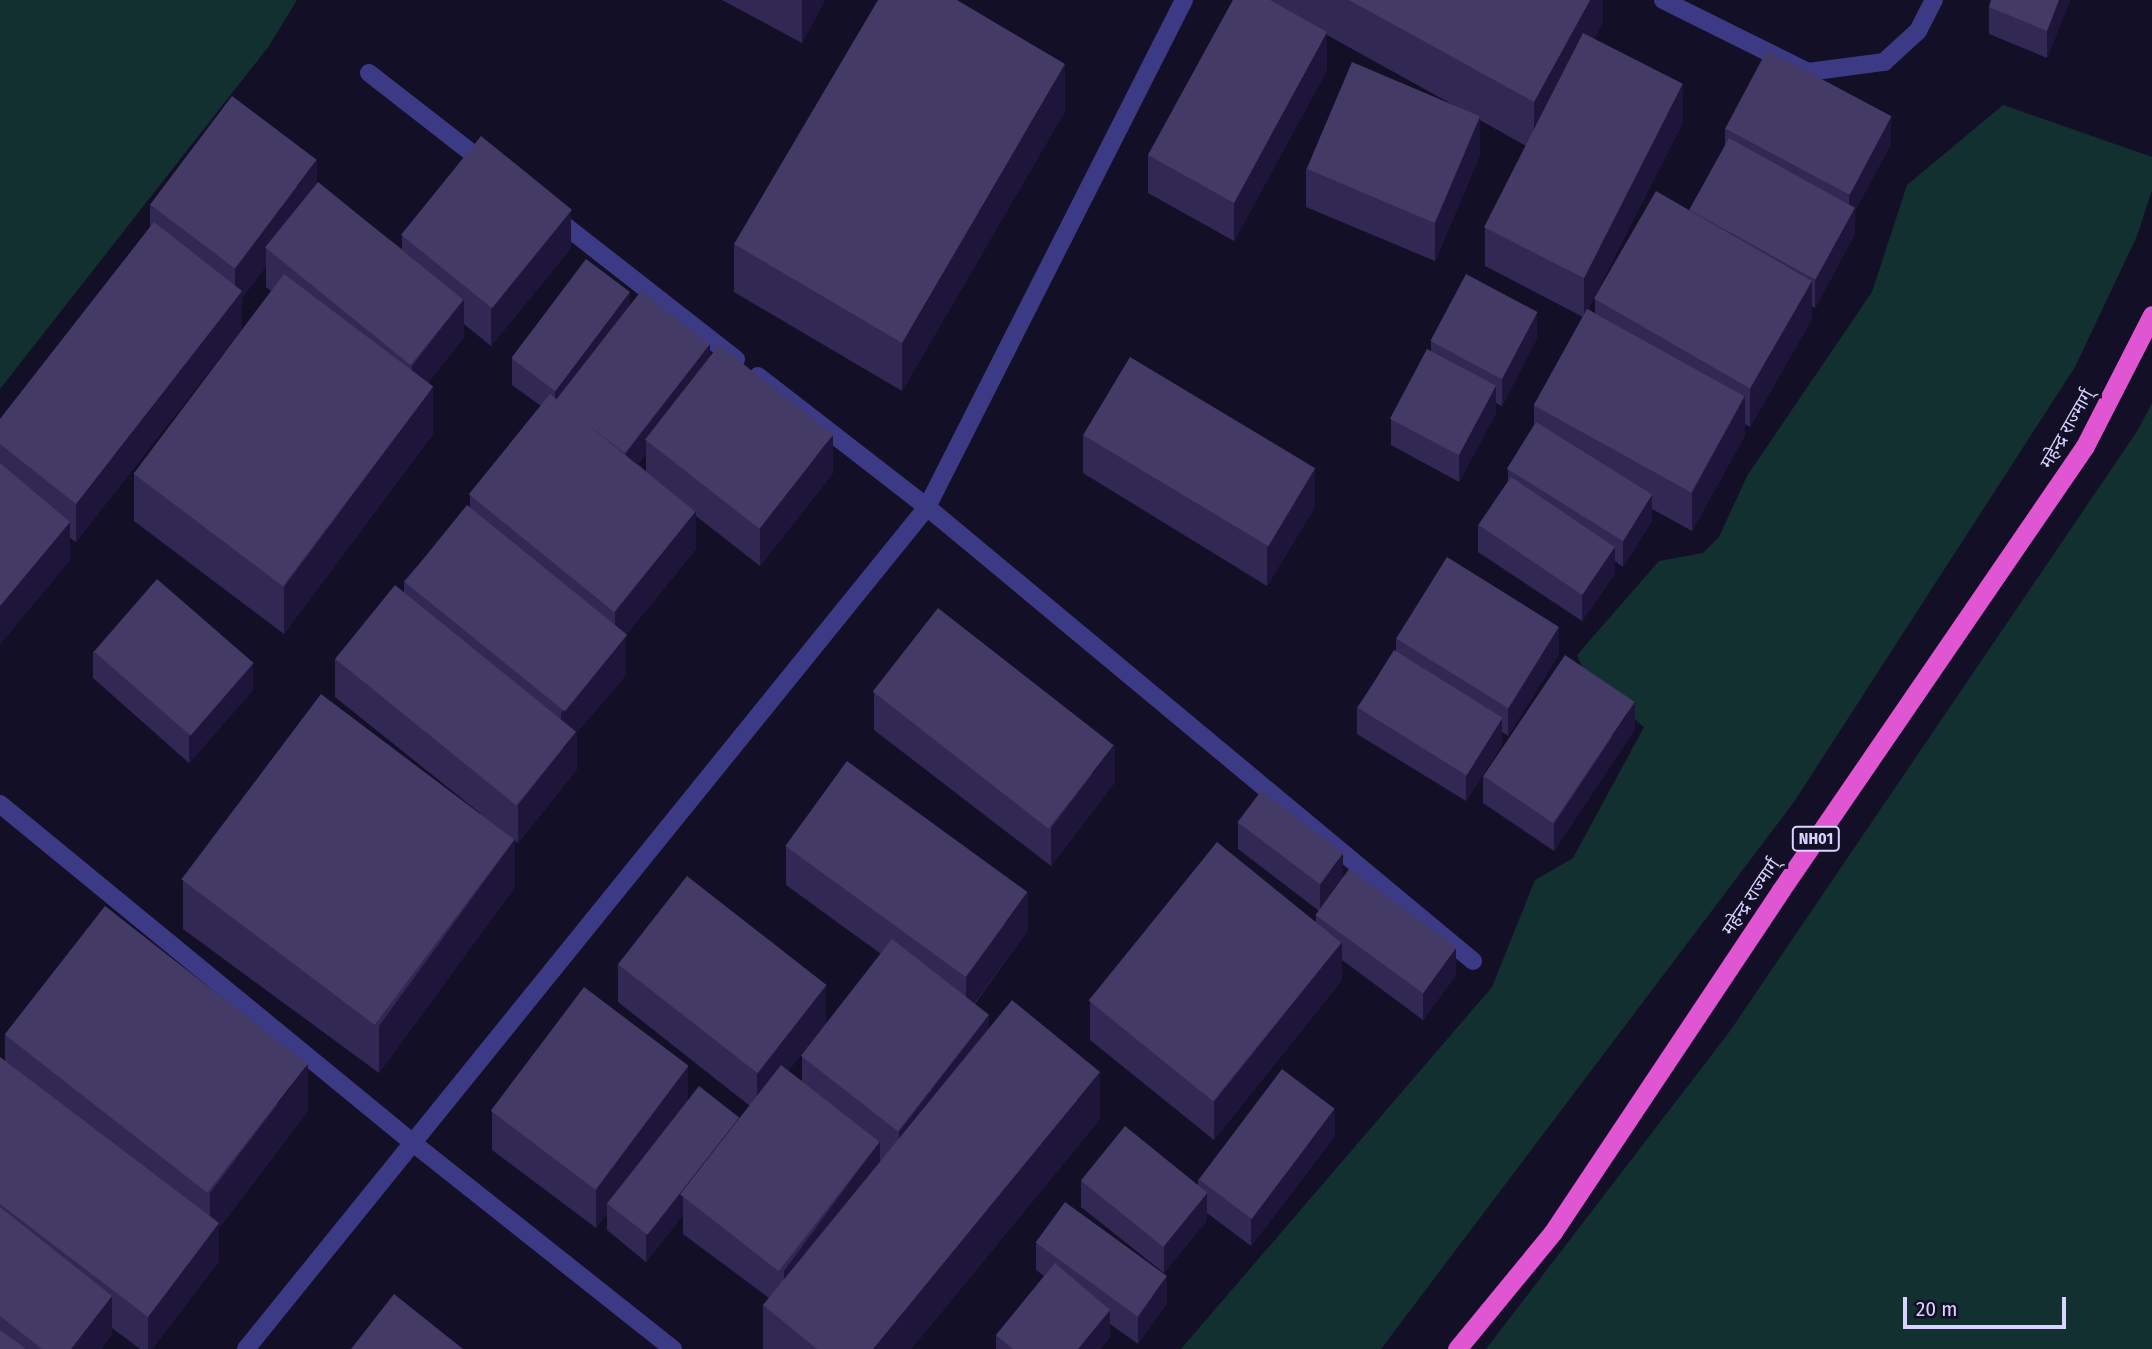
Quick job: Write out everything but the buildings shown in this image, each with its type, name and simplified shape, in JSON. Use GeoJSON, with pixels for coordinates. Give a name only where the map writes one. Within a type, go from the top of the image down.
{"type":"FeatureCollection","features":[{"type":"Feature","properties":{"kind":"highway","name":"महेन्द्र राज्मार्ग्"},"geometry":{"type":"LineString","coordinates":[[1457,1349],[1553,1232],[1781,890],[2085,446],[2152,315]]}},
{"type":"Feature","properties":{"kind":"lane"},"geometry":{"type":"LineString","coordinates":[[246,1349],[926,507],[1184,0]]}},
{"type":"Feature","properties":{"kind":"lane"},"geometry":{"type":"LineString","coordinates":[[1663,0],[1808,72],[1884,62],[1918,31],[1934,0]]}},
{"type":"Feature","properties":{"kind":"lane"},"geometry":{"type":"LineString","coordinates":[[369,73],[500,175]]}},
{"type":"Feature","properties":{"kind":"lane"},"geometry":{"type":"LineString","coordinates":[[544,209],[926,507],[1473,961]]}},
{"type":"Feature","properties":{"kind":"lane"},"geometry":{"type":"LineString","coordinates":[[0,804],[413,1143],[673,1349]]}},
{"type":"Feature","properties":{"kind":"green space"},"geometry":{"type":"Polygon","coordinates":[[[0,0],[297,0],[269,46],[0,389],[0,0]]]}},
{"type":"Feature","properties":{"kind":"green space"},"geometry":{"type":"Polygon","coordinates":[[[2003,105],[2152,157],[2152,190],[2137,236],[2075,367],[1794,802],[1381,1349],[1181,1349],[1492,987],[1535,880],[1573,858],[1644,727],[1589,683],[1577,655],[1659,561],[1703,553],[1719,537],[1747,476],[1872,292],[1907,185],[2003,105]]]}},
{"type":"Feature","properties":{"kind":"green space"},"geometry":{"type":"Polygon","coordinates":[[[2152,403],[2152,1349],[1486,1349],[1730,1031],[2138,430],[2152,403]]]}}]}
